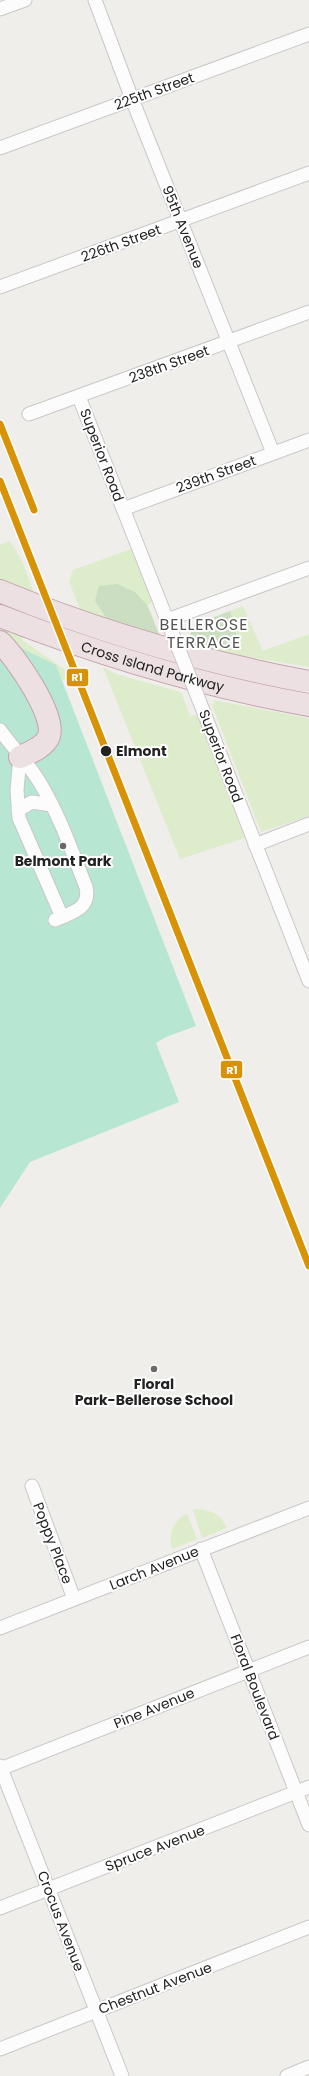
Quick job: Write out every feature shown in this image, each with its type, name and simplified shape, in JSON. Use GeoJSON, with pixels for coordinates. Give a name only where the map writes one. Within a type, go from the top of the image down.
{"type":"FeatureCollection","features":[{"type":"Feature","properties":{"kind":"highway","name":"Cross Island Parkway"},"geometry":{"type":"LineString","coordinates":[[0,591],[72,619],[150,644],[230,665],[309,682]]}},
{"type":"Feature","properties":{"kind":"highway","name":"Cross Island Parkway"},"geometry":{"type":"LineString","coordinates":[[0,616],[76,644],[154,670],[236,690],[309,705]]}},
{"type":"Feature","properties":{"kind":"highway"},"geometry":{"type":"LineString","coordinates":[[0,642],[26,675],[49,724],[49,736],[46,741],[41,746],[20,757]]}},
{"type":"Feature","properties":{"kind":"street"},"geometry":{"type":"LineString","coordinates":[[0,9],[25,0]]}},
{"type":"Feature","properties":{"kind":"street","name":"95th Avenue"},"geometry":{"type":"LineString","coordinates":[[95,0],[132,99],[273,453]]}},
{"type":"Feature","properties":{"kind":"street","name":"225th Street"},"geometry":{"type":"LineString","coordinates":[[0,148],[309,34]]}},
{"type":"Feature","properties":{"kind":"street","name":"226th Street"},"geometry":{"type":"LineString","coordinates":[[0,287],[309,173]]}},
{"type":"Feature","properties":{"kind":"street","name":"238th Street"},"geometry":{"type":"LineString","coordinates":[[29,414],[309,312]]}},
{"type":"Feature","properties":{"kind":"street","name":"Superior Road"},"geometry":{"type":"LineString","coordinates":[[79,397],[255,844],[304,954],[309,981]]}},
{"type":"Feature","properties":{"kind":"street","name":"239th Street"},"geometry":{"type":"LineString","coordinates":[[123,509],[309,440]]}},
{"type":"Feature","properties":{"kind":"street"},"geometry":{"type":"LineString","coordinates":[[167,620],[309,568]]}},
{"type":"Feature","properties":{"kind":"street"},"geometry":{"type":"LineString","coordinates":[[0,730],[30,768],[52,805],[87,892],[87,898],[82,907],[74,913],[58,919],[39,862],[21,826],[18,810],[20,757]]}},
{"type":"Feature","properties":{"kind":"street"},"geometry":{"type":"LineString","coordinates":[[18,810],[32,802],[52,805]]}},
{"type":"Feature","properties":{"kind":"street"},"geometry":{"type":"LineString","coordinates":[[255,844],[309,824]]}},
{"type":"Feature","properties":{"kind":"street","name":"Poppy Place"},"geometry":{"type":"LineString","coordinates":[[32,1486],[74,1599]]}},
{"type":"Feature","properties":{"kind":"street","name":"Larch Avenue"},"geometry":{"type":"LineString","coordinates":[[0,1628],[309,1508]]}},
{"type":"Feature","properties":{"kind":"street","name":"Floral Boulevard"},"geometry":{"type":"LineString","coordinates":[[201,1549],[309,1825]]}},
{"type":"Feature","properties":{"kind":"street","name":"Pine Avenue"},"geometry":{"type":"LineString","coordinates":[[0,1768],[309,1647]]}},
{"type":"Feature","properties":{"kind":"street","name":"Crocus Avenue"},"geometry":{"type":"LineString","coordinates":[[0,1768],[122,2076]]}},
{"type":"Feature","properties":{"kind":"street","name":"Spruce Avenue"},"geometry":{"type":"LineString","coordinates":[[0,1908],[309,1787]]}},
{"type":"Feature","properties":{"kind":"street","name":"Chestnut Avenue"},"geometry":{"type":"LineString","coordinates":[[0,2048],[309,1927]]}},
{"type":"Feature","properties":{"kind":"street"},"geometry":{"type":"LineString","coordinates":[[287,2076],[309,2067]]}},
{"type":"Feature","properties":{"kind":"green space"},"geometry":{"type":"Polygon","coordinates":[[[10,541],[22,561],[35,595],[0,580],[0,545],[10,541]]]}},
{"type":"Feature","properties":{"kind":"green space"},"geometry":{"type":"Polygon","coordinates":[[[131,549],[153,602],[148,605],[161,639],[81,613],[69,581],[73,570],[131,549]]]}},
{"type":"Feature","properties":{"kind":"green space"},"geometry":{"type":"Polygon","coordinates":[[[117,584],[135,592],[147,605],[161,639],[109,622],[95,601],[99,586],[117,584]]]}},
{"type":"Feature","properties":{"kind":"green space"},"geometry":{"type":"Polygon","coordinates":[[[243,606],[263,651],[309,634],[309,667],[193,648],[190,635],[192,629],[197,624],[243,606]]]}},
{"type":"Feature","properties":{"kind":"green space"},"geometry":{"type":"Polygon","coordinates":[[[230,611],[239,644],[230,650],[214,647],[193,648],[191,641],[191,628],[197,624],[230,611]]]}},
{"type":"Feature","properties":{"kind":"green space"},"geometry":{"type":"Polygon","coordinates":[[[0,627],[22,635],[22,640],[67,671],[69,677],[63,680],[42,677],[0,632],[0,627]]]}},
{"type":"Feature","properties":{"kind":"green space","name":"Belmont Park"},"geometry":{"type":"Polygon","coordinates":[[[0,638],[56,665],[196,1026],[166,1037],[156,1043],[179,1102],[30,1162],[0,1208],[0,638]]]}},
{"type":"Feature","properties":{"kind":"green space"},"geometry":{"type":"Polygon","coordinates":[[[103,667],[116,674],[181,692],[190,716],[197,715],[245,838],[180,859],[103,667]]]}},
{"type":"Feature","properties":{"kind":"green space"},"geometry":{"type":"Polygon","coordinates":[[[213,700],[309,718],[309,816],[261,832],[211,703],[215,704],[213,700]]]}},
{"type":"Feature","properties":{"kind":"green space"},"geometry":{"type":"Polygon","coordinates":[[[199,1509],[219,1516],[227,1528],[202,1538],[193,1510],[199,1509]]]}},
{"type":"Feature","properties":{"kind":"green space"},"geometry":{"type":"Polygon","coordinates":[[[187,1513],[197,1539],[172,1549],[171,1533],[173,1528],[178,1520],[187,1513]]]}},
{"type":"Feature","properties":{"kind":"transit line","name":"R1"},"geometry":{"type":"LineString","coordinates":[[0,424],[34,510]]}},
{"type":"Feature","properties":{"kind":"transit line","name":"R1"},"geometry":{"type":"LineString","coordinates":[[0,481],[309,1266]]}},
{"type":"Feature","properties":{"kind":"place","name":"Elmont"},"geometry":{"type":"Point","coordinates":[106,751]}},
{"type":"Feature","properties":{"kind":"place","name":"Belmont Park"},"geometry":{"type":"Point","coordinates":[63,846]}},
{"type":"Feature","properties":{"kind":"place","name":"Floral Park-Bellerose School"},"geometry":{"type":"Point","coordinates":[154,1369]}},
{"type":"Feature","properties":{"kind":"district","name":"BELLEROSE TERRACE"},"geometry":{"type":"Point","coordinates":[204,633]}}]}
